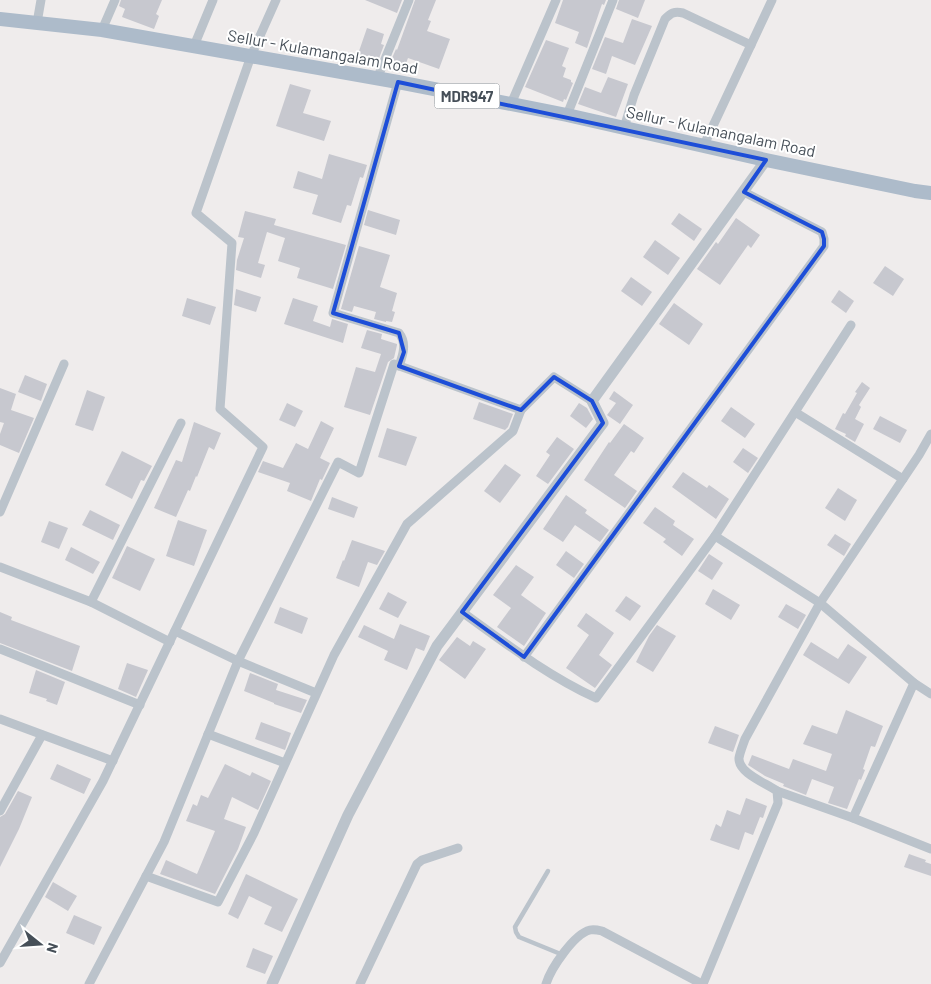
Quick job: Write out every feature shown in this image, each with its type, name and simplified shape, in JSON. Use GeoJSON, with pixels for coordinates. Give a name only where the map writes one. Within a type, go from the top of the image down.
{"type":"FeatureCollection","features":[{"type":"Feature","properties":{"kind":"main road","name":"Sellur - Kulamangalam Road"},"geometry":{"type":"LineString","coordinates":[[0,19],[102,30],[398,82],[567,115],[766,160],[931,193]]}},
{"type":"Feature","properties":{"kind":"street"},"geometry":{"type":"LineString","coordinates":[[37,23],[41,0]]}},
{"type":"Feature","properties":{"kind":"street"},"geometry":{"type":"LineString","coordinates":[[102,30],[115,0]]}},
{"type":"Feature","properties":{"kind":"street"},"geometry":{"type":"LineString","coordinates":[[194,46],[213,0]]}},
{"type":"Feature","properties":{"kind":"street"},"geometry":{"type":"LineString","coordinates":[[0,963],[103,782],[262,447],[220,408],[232,243],[196,213],[251,56],[276,0]]}},
{"type":"Feature","properties":{"kind":"street"},"geometry":{"type":"LineString","coordinates":[[377,79],[409,0]]}},
{"type":"Feature","properties":{"kind":"street"},"geometry":{"type":"LineString","coordinates":[[511,104],[556,0]]}},
{"type":"Feature","properties":{"kind":"street"},"geometry":{"type":"LineString","coordinates":[[567,115],[613,0]]}},
{"type":"Feature","properties":{"kind":"street"},"geometry":{"type":"LineString","coordinates":[[704,145],[772,0]]}},
{"type":"Feature","properties":{"kind":"street"},"geometry":{"type":"LineString","coordinates":[[624,128],[637,86],[665,19],[670,13],[675,11],[683,13],[751,45]]}},
{"type":"Feature","properties":{"kind":"street"},"geometry":{"type":"LineString","coordinates":[[398,82],[334,313],[399,333],[403,339],[404,352],[399,366]]}},
{"type":"Feature","properties":{"kind":"street"},"geometry":{"type":"LineString","coordinates":[[592,400],[766,160]]}},
{"type":"Feature","properties":{"kind":"street"},"geometry":{"type":"LineString","coordinates":[[524,657],[824,246],[822,232],[744,192]]}},
{"type":"Feature","properties":{"kind":"street"},"geometry":{"type":"LineString","coordinates":[[462,612],[524,657],[580,691],[596,698],[714,536],[851,324]]}},
{"type":"Feature","properties":{"kind":"street"},"geometry":{"type":"LineString","coordinates":[[0,512],[4,493],[64,364]]}},
{"type":"Feature","properties":{"kind":"street"},"geometry":{"type":"LineString","coordinates":[[89,984],[164,842],[238,660],[338,462],[359,474],[394,364],[521,410]]}},
{"type":"Feature","properties":{"kind":"street"},"geometry":{"type":"LineString","coordinates":[[146,876],[218,902],[254,833],[334,655],[407,524],[513,431],[521,410],[554,377],[592,400],[603,423],[437,646],[348,815],[272,984]]}},
{"type":"Feature","properties":{"kind":"street"},"geometry":{"type":"LineString","coordinates":[[794,412],[903,479]]}},
{"type":"Feature","properties":{"kind":"street"},"geometry":{"type":"LineString","coordinates":[[91,602],[181,423]]}},
{"type":"Feature","properties":{"kind":"street"},"geometry":{"type":"LineString","coordinates":[[931,434],[820,603],[745,739],[739,759],[740,766],[745,773],[767,783],[777,791],[853,818],[931,849]]}},
{"type":"Feature","properties":{"kind":"street"},"geometry":{"type":"LineString","coordinates":[[714,536],[820,603],[914,683],[931,694]]}},
{"type":"Feature","properties":{"kind":"street"},"geometry":{"type":"LineString","coordinates":[[0,567],[91,602],[170,642]]}},
{"type":"Feature","properties":{"kind":"street"},"geometry":{"type":"LineString","coordinates":[[175,631],[316,693]]}},
{"type":"Feature","properties":{"kind":"street"},"geometry":{"type":"LineString","coordinates":[[0,649],[140,706]]}},
{"type":"Feature","properties":{"kind":"street"},"geometry":{"type":"LineString","coordinates":[[853,818],[914,683]]}},
{"type":"Feature","properties":{"kind":"street"},"geometry":{"type":"LineString","coordinates":[[0,719],[113,761]]}},
{"type":"Feature","properties":{"kind":"street"},"geometry":{"type":"LineString","coordinates":[[208,734],[285,763]]}},
{"type":"Feature","properties":{"kind":"street"},"geometry":{"type":"LineString","coordinates":[[0,811],[42,735]]}},
{"type":"Feature","properties":{"kind":"street"},"geometry":{"type":"LineString","coordinates":[[546,984],[563,955],[580,934],[592,929],[602,931],[702,984],[778,803],[777,791]]}},
{"type":"Feature","properties":{"kind":"street"},"geometry":{"type":"LineString","coordinates":[[360,984],[417,864],[422,860],[458,848]]}},
{"type":"Feature","properties":{"kind":"lane"},"geometry":{"type":"LineString","coordinates":[[548,870],[515,927],[519,937],[563,955]]}},
{"type":"Feature","properties":{"kind":"highlighted area"},"geometry":{"type":"Polygon","coordinates":[[[398,82],[766,160],[744,192],[822,232],[824,246],[524,657],[462,612],[603,423],[592,401],[554,377],[521,410],[399,366],[404,352],[399,333],[333,313],[398,82]]]}},
{"type":"Feature","properties":{"kind":"building"},"geometry":{"type":"Polygon","coordinates":[[[121,0],[162,0],[156,14],[159,16],[154,29],[122,17],[125,9],[119,6],[121,0]]]}},
{"type":"Feature","properties":{"kind":"building"},"geometry":{"type":"Polygon","coordinates":[[[365,0],[402,0],[397,13],[365,0]]]}},
{"type":"Feature","properties":{"kind":"building"},"geometry":{"type":"Polygon","coordinates":[[[415,0],[436,0],[428,20],[431,21],[427,31],[450,39],[439,69],[408,58],[403,71],[389,65],[397,50],[415,0]]]}},
{"type":"Feature","properties":{"kind":"building"},"geometry":{"type":"Polygon","coordinates":[[[563,0],[606,0],[604,5],[602,4],[587,48],[575,43],[579,32],[555,23],[563,0]]]}},
{"type":"Feature","properties":{"kind":"building"},"geometry":{"type":"Polygon","coordinates":[[[619,0],[645,0],[638,18],[616,9],[619,0]]]}},
{"type":"Feature","properties":{"kind":"building"},"geometry":{"type":"Polygon","coordinates":[[[632,19],[652,26],[635,65],[612,56],[606,74],[592,69],[605,37],[623,43],[632,19]]]}},
{"type":"Feature","properties":{"kind":"building"},"geometry":{"type":"Polygon","coordinates":[[[367,28],[384,34],[381,44],[384,45],[378,61],[358,54],[367,28]]]}},
{"type":"Feature","properties":{"kind":"building"},"geometry":{"type":"Polygon","coordinates":[[[546,40],[569,48],[562,66],[566,68],[563,77],[571,80],[573,83],[566,100],[564,99],[563,102],[525,87],[546,40]]]}},
{"type":"Feature","properties":{"kind":"building"},"geometry":{"type":"Polygon","coordinates":[[[608,77],[628,84],[616,117],[578,104],[585,87],[601,93],[608,77]]]}},
{"type":"Feature","properties":{"kind":"building"},"geometry":{"type":"Polygon","coordinates":[[[290,84],[311,90],[303,113],[331,121],[324,141],[276,126],[290,84]]]}},
{"type":"Feature","properties":{"kind":"building"},"geometry":{"type":"Polygon","coordinates":[[[329,154],[367,165],[363,178],[360,177],[351,206],[347,205],[341,223],[312,214],[318,195],[293,188],[298,171],[322,179],[329,154]]]}},
{"type":"Feature","properties":{"kind":"building"},"geometry":{"type":"Polygon","coordinates":[[[368,210],[400,220],[396,235],[364,225],[368,210]]]}},
{"type":"Feature","properties":{"kind":"building"},"geometry":{"type":"Polygon","coordinates":[[[245,211],[276,219],[274,225],[346,245],[333,289],[297,278],[300,268],[278,261],[285,238],[267,232],[258,263],[265,265],[261,278],[236,270],[244,238],[238,237],[245,211]]]}},
{"type":"Feature","properties":{"kind":"building"},"geometry":{"type":"Polygon","coordinates":[[[679,213],[702,229],[694,241],[671,224],[679,213]]]}},
{"type":"Feature","properties":{"kind":"building"},"geometry":{"type":"Polygon","coordinates":[[[736,218],[760,235],[751,248],[748,245],[720,285],[697,269],[736,218]]]}},
{"type":"Feature","properties":{"kind":"building"},"geometry":{"type":"Polygon","coordinates":[[[655,240],[680,258],[668,275],[643,257],[655,240]]]}},
{"type":"Feature","properties":{"kind":"building"},"geometry":{"type":"Polygon","coordinates":[[[359,246],[390,255],[380,287],[397,293],[392,311],[395,312],[392,322],[374,319],[376,312],[354,306],[352,312],[341,309],[359,246]]]}},
{"type":"Feature","properties":{"kind":"building"},"geometry":{"type":"Polygon","coordinates":[[[885,266],[904,279],[893,296],[873,283],[885,266]]]}},
{"type":"Feature","properties":{"kind":"building"},"geometry":{"type":"Polygon","coordinates":[[[631,277],[652,292],[642,306],[621,291],[631,277]]]}},
{"type":"Feature","properties":{"kind":"building"},"geometry":{"type":"Polygon","coordinates":[[[236,289],[261,297],[256,312],[234,305],[236,289]]]}},
{"type":"Feature","properties":{"kind":"building"},"geometry":{"type":"Polygon","coordinates":[[[839,290],[854,301],[846,313],[831,302],[839,290]]]}},
{"type":"Feature","properties":{"kind":"building"},"geometry":{"type":"Polygon","coordinates":[[[187,298],[216,307],[210,325],[182,316],[187,298]]]}},
{"type":"Feature","properties":{"kind":"building"},"geometry":{"type":"Polygon","coordinates":[[[293,298],[318,306],[313,321],[330,327],[332,319],[348,324],[343,343],[284,324],[293,298]]]}},
{"type":"Feature","properties":{"kind":"building"},"geometry":{"type":"Polygon","coordinates":[[[674,303],[703,324],[689,345],[659,324],[674,303]]]}},
{"type":"Feature","properties":{"kind":"building"},"geometry":{"type":"Polygon","coordinates":[[[367,330],[382,334],[381,339],[397,344],[394,358],[388,362],[370,415],[344,407],[356,367],[375,372],[381,354],[361,348],[367,330]]]}},
{"type":"Feature","properties":{"kind":"building"},"geometry":{"type":"Polygon","coordinates":[[[25,375],[47,384],[41,401],[18,392],[25,375]]]}},
{"type":"Feature","properties":{"kind":"building"},"geometry":{"type":"Polygon","coordinates":[[[862,382],[870,388],[859,405],[861,407],[855,419],[864,424],[855,442],[845,436],[846,434],[835,429],[862,382]]]}},
{"type":"Feature","properties":{"kind":"building"},"geometry":{"type":"Polygon","coordinates":[[[0,388],[16,394],[11,410],[34,418],[19,453],[0,445],[0,434],[4,423],[0,422],[0,388]]]}},
{"type":"Feature","properties":{"kind":"building"},"geometry":{"type":"Polygon","coordinates":[[[87,390],[105,397],[93,431],[75,425],[87,390]]]}},
{"type":"Feature","properties":{"kind":"building"},"geometry":{"type":"Polygon","coordinates":[[[614,391],[633,405],[620,424],[607,415],[616,403],[609,399],[614,391]]]}},
{"type":"Feature","properties":{"kind":"building"},"geometry":{"type":"Polygon","coordinates":[[[479,402],[513,414],[508,427],[505,430],[473,419],[479,402]]]}},
{"type":"Feature","properties":{"kind":"building"},"geometry":{"type":"Polygon","coordinates":[[[287,403],[303,411],[295,427],[279,420],[287,403]]]}},
{"type":"Feature","properties":{"kind":"building"},"geometry":{"type":"Polygon","coordinates":[[[579,403],[587,408],[593,419],[586,428],[570,416],[579,403]]]}},
{"type":"Feature","properties":{"kind":"building"},"geometry":{"type":"Polygon","coordinates":[[[731,407],[755,424],[745,438],[721,421],[731,407]]]}},
{"type":"Feature","properties":{"kind":"building"},"geometry":{"type":"Polygon","coordinates":[[[880,416],[907,430],[900,443],[873,429],[880,416]]]}},
{"type":"Feature","properties":{"kind":"building"},"geometry":{"type":"Polygon","coordinates":[[[321,421],[334,428],[320,458],[330,463],[322,480],[320,479],[311,501],[287,491],[290,483],[258,472],[263,461],[283,468],[296,443],[308,449],[321,421]]]}},
{"type":"Feature","properties":{"kind":"building"},"geometry":{"type":"Polygon","coordinates":[[[194,422],[221,433],[214,450],[209,447],[197,477],[190,491],[188,490],[176,517],[154,508],[176,460],[182,462],[194,422]]]}},
{"type":"Feature","properties":{"kind":"building"},"geometry":{"type":"Polygon","coordinates":[[[624,424],[644,438],[634,453],[631,451],[614,475],[637,491],[625,508],[584,480],[609,442],[624,424]]]}},
{"type":"Feature","properties":{"kind":"building"},"geometry":{"type":"Polygon","coordinates":[[[387,428],[417,437],[406,466],[378,457],[387,428]]]}},
{"type":"Feature","properties":{"kind":"building"},"geometry":{"type":"Polygon","coordinates":[[[557,437],[574,449],[548,484],[536,476],[550,455],[546,452],[557,437]]]}},
{"type":"Feature","properties":{"kind":"building"},"geometry":{"type":"Polygon","coordinates":[[[743,448],[758,458],[748,473],[733,462],[743,448]]]}},
{"type":"Feature","properties":{"kind":"building"},"geometry":{"type":"Polygon","coordinates":[[[122,451],[152,466],[144,481],[141,480],[132,499],[105,485],[122,451]]]}},
{"type":"Feature","properties":{"kind":"building"},"geometry":{"type":"Polygon","coordinates":[[[505,464],[521,475],[500,503],[484,491],[505,464]]]}},
{"type":"Feature","properties":{"kind":"building"},"geometry":{"type":"Polygon","coordinates":[[[683,472],[707,488],[709,485],[729,499],[716,519],[672,487],[683,472]]]}},
{"type":"Feature","properties":{"kind":"building"},"geometry":{"type":"Polygon","coordinates":[[[838,488],[857,500],[845,521],[825,508],[838,488]]]}},
{"type":"Feature","properties":{"kind":"building"},"geometry":{"type":"Polygon","coordinates":[[[566,495],[587,510],[585,513],[609,530],[600,542],[575,525],[563,542],[543,529],[566,495]]]}},
{"type":"Feature","properties":{"kind":"building"},"geometry":{"type":"Polygon","coordinates":[[[332,497],[358,507],[354,518],[328,509],[332,497]]]}},
{"type":"Feature","properties":{"kind":"building"},"geometry":{"type":"Polygon","coordinates":[[[655,507],[675,521],[673,525],[694,539],[682,556],[663,542],[666,539],[643,523],[655,507]]]}},
{"type":"Feature","properties":{"kind":"building"},"geometry":{"type":"Polygon","coordinates":[[[90,510],[120,525],[113,540],[82,525],[90,510]]]}},
{"type":"Feature","properties":{"kind":"building"},"geometry":{"type":"Polygon","coordinates":[[[178,520],[207,530],[194,566],[166,556],[178,520]]]}},
{"type":"Feature","properties":{"kind":"building"},"geometry":{"type":"Polygon","coordinates":[[[49,521],[68,528],[59,549],[41,542],[49,521]]]}},
{"type":"Feature","properties":{"kind":"building"},"geometry":{"type":"Polygon","coordinates":[[[835,534],[851,544],[844,556],[827,545],[835,534]]]}},
{"type":"Feature","properties":{"kind":"building"},"geometry":{"type":"Polygon","coordinates":[[[352,540],[385,551],[377,565],[368,562],[359,587],[336,578],[352,540]]]}},
{"type":"Feature","properties":{"kind":"building"},"geometry":{"type":"Polygon","coordinates":[[[127,546],[155,559],[140,591],[112,578],[127,546]]]}},
{"type":"Feature","properties":{"kind":"building"},"geometry":{"type":"Polygon","coordinates":[[[71,547],[100,562],[93,574],[65,560],[71,547]]]}},
{"type":"Feature","properties":{"kind":"building"},"geometry":{"type":"Polygon","coordinates":[[[566,551],[584,564],[574,578],[556,565],[566,551]]]}},
{"type":"Feature","properties":{"kind":"building"},"geometry":{"type":"Polygon","coordinates":[[[709,554],[723,563],[712,580],[698,571],[709,554]]]}},
{"type":"Feature","properties":{"kind":"building"},"geometry":{"type":"Polygon","coordinates":[[[516,565],[534,577],[521,595],[546,613],[524,646],[497,627],[511,608],[493,595],[516,565]]]}},
{"type":"Feature","properties":{"kind":"building"},"geometry":{"type":"Polygon","coordinates":[[[713,589],[740,605],[731,620],[705,604],[713,589]]]}},
{"type":"Feature","properties":{"kind":"building"},"geometry":{"type":"Polygon","coordinates":[[[388,592],[407,602],[398,618],[379,609],[388,592]]]}},
{"type":"Feature","properties":{"kind":"building"},"geometry":{"type":"Polygon","coordinates":[[[626,596],[641,606],[630,621],[615,611],[626,596]]]}},
{"type":"Feature","properties":{"kind":"building"},"geometry":{"type":"Polygon","coordinates":[[[786,604],[806,615],[798,629],[778,617],[786,604]]]}},
{"type":"Feature","properties":{"kind":"building"},"geometry":{"type":"Polygon","coordinates":[[[280,607],[308,618],[302,634],[274,623],[280,607]]]}},
{"type":"Feature","properties":{"kind":"building"},"geometry":{"type":"Polygon","coordinates":[[[0,612],[12,617],[11,620],[80,646],[72,671],[0,643],[0,612]]]}},
{"type":"Feature","properties":{"kind":"building"},"geometry":{"type":"Polygon","coordinates":[[[586,613],[614,633],[599,655],[612,665],[595,688],[566,668],[589,635],[577,626],[586,613]]]}},
{"type":"Feature","properties":{"kind":"building"},"geometry":{"type":"Polygon","coordinates":[[[400,624],[430,636],[424,651],[416,648],[407,670],[384,660],[388,651],[358,637],[364,625],[394,639],[400,624]]]}},
{"type":"Feature","properties":{"kind":"building"},"geometry":{"type":"Polygon","coordinates":[[[657,625],[676,636],[653,672],[636,662],[649,636],[657,625]]]}},
{"type":"Feature","properties":{"kind":"building"},"geometry":{"type":"Polygon","coordinates":[[[457,637],[470,646],[473,641],[486,649],[465,679],[439,660],[457,637]]]}},
{"type":"Feature","properties":{"kind":"building"},"geometry":{"type":"Polygon","coordinates":[[[811,642],[838,659],[848,644],[867,657],[849,684],[803,655],[811,642]]]}},
{"type":"Feature","properties":{"kind":"building"},"geometry":{"type":"Polygon","coordinates":[[[127,663],[148,670],[136,697],[118,689],[127,663]]]}},
{"type":"Feature","properties":{"kind":"building"},"geometry":{"type":"Polygon","coordinates":[[[36,670],[65,682],[57,705],[46,701],[47,699],[29,693],[36,670]]]}},
{"type":"Feature","properties":{"kind":"building"},"geometry":{"type":"Polygon","coordinates":[[[250,673],[278,684],[276,690],[307,700],[301,713],[244,691],[250,673]]]}},
{"type":"Feature","properties":{"kind":"building"},"geometry":{"type":"Polygon","coordinates":[[[846,710],[883,726],[875,747],[871,746],[863,769],[865,770],[861,780],[859,779],[847,809],[828,803],[834,787],[812,779],[806,795],[783,786],[784,784],[765,776],[748,765],[752,755],[789,769],[793,759],[826,771],[832,754],[803,744],[812,725],[837,734],[846,710]]]}},
{"type":"Feature","properties":{"kind":"building"},"geometry":{"type":"Polygon","coordinates":[[[261,722],[291,733],[285,750],[255,739],[261,722]]]}},
{"type":"Feature","properties":{"kind":"building"},"geometry":{"type":"Polygon","coordinates":[[[715,726],[739,735],[733,752],[708,743],[715,726]]]}},
{"type":"Feature","properties":{"kind":"building"},"geometry":{"type":"Polygon","coordinates":[[[57,764],[91,779],[84,794],[50,779],[57,764]]]}},
{"type":"Feature","properties":{"kind":"building"},"geometry":{"type":"Polygon","coordinates":[[[225,764],[250,776],[252,772],[271,781],[258,810],[232,797],[224,819],[246,827],[238,849],[215,894],[160,874],[166,860],[197,874],[215,831],[186,821],[193,804],[197,806],[201,795],[208,798],[225,764]]]}},
{"type":"Feature","properties":{"kind":"building"},"geometry":{"type":"Polygon","coordinates":[[[18,791],[32,797],[0,867],[0,817],[5,814],[18,791]]]}},
{"type":"Feature","properties":{"kind":"building"},"geometry":{"type":"Polygon","coordinates":[[[746,798],[767,806],[763,818],[760,817],[753,835],[745,832],[739,850],[710,840],[716,824],[721,827],[727,810],[740,815],[746,798]]]}},
{"type":"Feature","properties":{"kind":"building"},"geometry":{"type":"Polygon","coordinates":[[[909,854],[926,860],[925,862],[931,864],[931,876],[904,867],[909,854]]]}},
{"type":"Feature","properties":{"kind":"building"},"geometry":{"type":"Polygon","coordinates":[[[246,874],[298,899],[282,932],[264,924],[272,907],[249,896],[238,919],[228,914],[246,874]]]}},
{"type":"Feature","properties":{"kind":"building"},"geometry":{"type":"Polygon","coordinates":[[[53,882],[77,896],[68,911],[45,897],[53,882]]]}},
{"type":"Feature","properties":{"kind":"building"},"geometry":{"type":"Polygon","coordinates":[[[74,915],[102,927],[94,945],[66,933],[74,915]]]}},
{"type":"Feature","properties":{"kind":"building"},"geometry":{"type":"Polygon","coordinates":[[[253,948],[273,956],[265,974],[246,967],[253,948]]]}}]}
